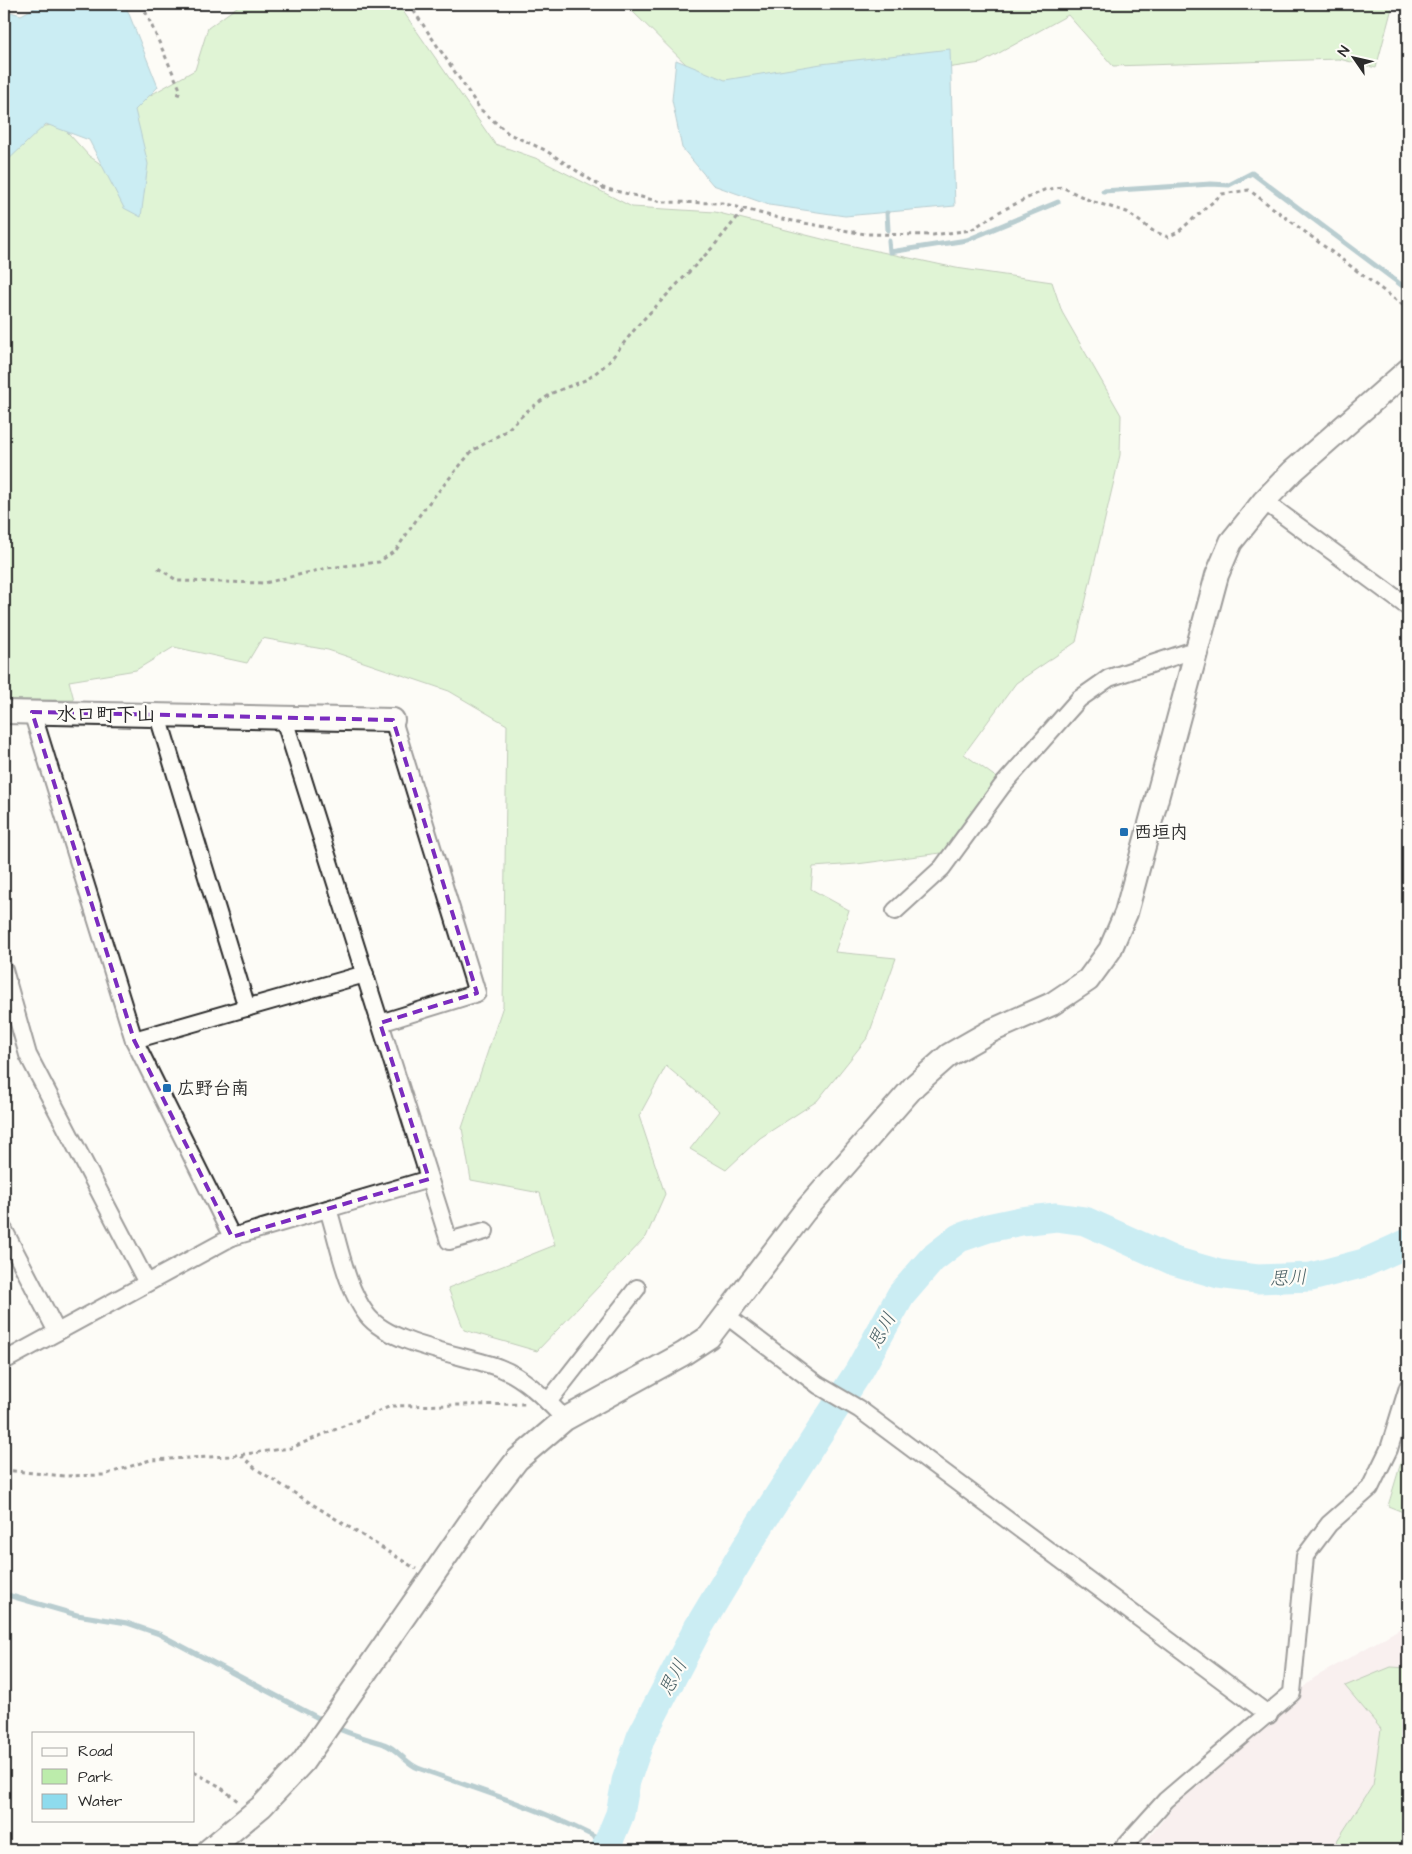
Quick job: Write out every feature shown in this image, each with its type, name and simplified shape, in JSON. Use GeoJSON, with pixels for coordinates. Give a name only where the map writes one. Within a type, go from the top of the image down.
{"type":"FeatureCollection","features":[{"type":"Feature","properties":{"kind":"street"},"geometry":{"type":"LineString","coordinates":[[209,1850],[253,1813],[303,1762],[431,1578],[517,1460],[565,1419],[683,1354],[709,1337],[804,1212],[915,1085],[949,1055],[991,1031],[1052,1004],[1088,980],[1110,950],[1126,913],[1217,575],[1231,542],[1264,501],[1293,470],[1408,370]]}},
{"type":"Feature","properties":{"kind":"street"},"geometry":{"type":"LineString","coordinates":[[1264,501],[1408,607]]}},
{"type":"Feature","properties":{"kind":"street"},"geometry":{"type":"LineString","coordinates":[[895,911],[942,868],[1002,786],[1079,699],[1109,678],[1196,650]]}},
{"type":"Feature","properties":{"kind":"street"},"geometry":{"type":"LineString","coordinates":[[4,712],[394,720],[477,994],[380,1023]]}},
{"type":"Feature","properties":{"kind":"street"},"geometry":{"type":"LineString","coordinates":[[32,712],[134,1040],[232,1237]]}},
{"type":"Feature","properties":{"kind":"street"},"geometry":{"type":"LineString","coordinates":[[158,716],[247,1008]]}},
{"type":"Feature","properties":{"kind":"street"},"geometry":{"type":"LineString","coordinates":[[284,719],[449,1241],[485,1232]]}},
{"type":"Feature","properties":{"kind":"street"},"geometry":{"type":"LineString","coordinates":[[4,970],[28,1055],[147,1283]]}},
{"type":"Feature","properties":{"kind":"street"},"geometry":{"type":"LineString","coordinates":[[134,1040],[365,974]]}},
{"type":"Feature","properties":{"kind":"street"},"geometry":{"type":"LineString","coordinates":[[4,1361],[232,1237],[429,1179]]}},
{"type":"Feature","properties":{"kind":"street"},"geometry":{"type":"LineString","coordinates":[[328,1209],[352,1288],[368,1316],[392,1335],[502,1369],[536,1390],[565,1419]]}},
{"type":"Feature","properties":{"kind":"street"},"geometry":{"type":"LineString","coordinates":[[4,1230],[57,1332]]}},
{"type":"Feature","properties":{"kind":"street"},"geometry":{"type":"LineString","coordinates":[[548,1402],[637,1288]]}},
{"type":"Feature","properties":{"kind":"street"},"geometry":{"type":"LineString","coordinates":[[726,1316],[818,1385],[859,1409],[1268,1715]]}},
{"type":"Feature","properties":{"kind":"street"},"geometry":{"type":"LineString","coordinates":[[1121,1850],[1166,1800],[1292,1693],[1305,1556],[1329,1524],[1370,1488],[1390,1449],[1408,1387]]}},
{"type":"Feature","properties":{"kind":"path"},"geometry":{"type":"LineString","coordinates":[[142,4],[180,90],[178,96]]}},
{"type":"Feature","properties":{"kind":"path"},"geometry":{"type":"LineString","coordinates":[[409,4],[480,109],[509,134],[545,150],[603,188],[662,202],[722,203],[782,219],[865,234],[933,235],[971,230],[999,212],[1044,190],[1062,187],[1091,201],[1127,212],[1153,231],[1168,238],[1178,232],[1222,194],[1249,190],[1408,309]]}},
{"type":"Feature","properties":{"kind":"path"},"geometry":{"type":"LineString","coordinates":[[158,568],[178,581],[265,583],[328,568],[380,562],[396,550],[423,510],[472,451],[506,431],[527,411],[552,393],[588,379],[608,363],[639,324],[713,247],[745,208]]}},
{"type":"Feature","properties":{"kind":"path"},"geometry":{"type":"LineString","coordinates":[[4,1470],[64,1476],[104,1475],[150,1460],[241,1454],[291,1448],[391,1406],[531,1404],[548,1402]]}},
{"type":"Feature","properties":{"kind":"path"},"geometry":{"type":"LineString","coordinates":[[241,1454],[256,1469],[431,1578]]}},
{"type":"Feature","properties":{"kind":"path"},"geometry":{"type":"LineString","coordinates":[[195,1773],[220,1786],[253,1813]]}},
{"type":"Feature","properties":{"kind":"highlighted area"},"geometry":{"type":"Polygon","coordinates":[[[32,712],[393,720],[477,993],[380,1023],[429,1179],[232,1237],[134,1040],[32,712]]]}},
{"type":"Feature","properties":{"kind":"shaded area"},"geometry":{"type":"Polygon","coordinates":[[[1408,1624],[1408,1850],[1139,1850],[1185,1792],[1314,1678],[1408,1624]]]}},
{"type":"Feature","properties":{"kind":"green space"},"geometry":{"type":"Polygon","coordinates":[[[241,4],[398,4],[495,144],[538,159],[632,207],[715,212],[826,240],[956,268],[1052,282],[1062,312],[1121,415],[1120,455],[1076,642],[1016,683],[964,754],[997,778],[948,852],[857,864],[813,867],[811,889],[849,910],[835,952],[896,958],[868,1037],[817,1101],[760,1138],[726,1170],[690,1149],[720,1111],[666,1066],[639,1116],[665,1194],[646,1237],[537,1351],[464,1330],[448,1288],[555,1245],[540,1193],[471,1180],[462,1128],[503,1006],[507,725],[449,691],[328,650],[262,638],[247,663],[174,647],[136,670],[69,681],[74,700],[4,700],[4,151],[31,128],[60,124],[89,156],[130,184],[131,106],[195,70],[208,28],[241,4]]]}},
{"type":"Feature","properties":{"kind":"green space"},"geometry":{"type":"Polygon","coordinates":[[[625,4],[1393,4],[1376,68],[1339,59],[1113,66],[1068,15],[981,63],[774,93],[703,81],[625,4]]]}},
{"type":"Feature","properties":{"kind":"green space"},"geometry":{"type":"Polygon","coordinates":[[[1408,1439],[1408,1514],[1388,1506],[1408,1439]]]}},
{"type":"Feature","properties":{"kind":"green space"},"geometry":{"type":"Polygon","coordinates":[[[1391,1667],[1408,1668],[1408,1850],[1331,1850],[1373,1785],[1381,1729],[1345,1686],[1391,1667]]]}},
{"type":"Feature","properties":{"kind":"water"},"geometry":{"type":"Polygon","coordinates":[[[42,4],[125,4],[158,87],[135,110],[148,164],[141,217],[124,208],[89,140],[46,124],[4,164],[4,10],[21,15],[42,4]]]}},
{"type":"Feature","properties":{"kind":"water"},"geometry":{"type":"Polygon","coordinates":[[[950,49],[955,206],[845,216],[769,205],[713,185],[682,148],[672,100],[676,60],[725,80],[821,64],[950,49]]]}},
{"type":"Feature","properties":{"kind":"waterway"},"geometry":{"type":"LineString","coordinates":[[1103,191],[1211,184],[1229,185],[1252,173],[1408,290]]}},
{"type":"Feature","properties":{"kind":"waterway"},"geometry":{"type":"LineString","coordinates":[[889,241],[890,252],[967,240],[1058,202]]}},
{"type":"Feature","properties":{"kind":"waterway"},"geometry":{"type":"LineString","coordinates":[[887,213],[888,230]]}},
{"type":"Feature","properties":{"kind":"waterway","name":"思川"},"geometry":{"type":"LineString","coordinates":[[605,1850],[620,1814],[626,1781],[641,1737],[698,1628],[761,1523],[859,1371],[901,1295],[932,1259],[959,1238],[988,1228],[1021,1221],[1056,1217],[1085,1221],[1174,1261],[1219,1274],[1257,1279],[1311,1277],[1364,1263],[1408,1243]]}},
{"type":"Feature","properties":{"kind":"waterway"},"geometry":{"type":"LineString","coordinates":[[4,1594],[77,1615],[127,1623],[159,1634],[324,1721]]}},
{"type":"Feature","properties":{"kind":"waterway"},"geometry":{"type":"LineString","coordinates":[[333,1726],[389,1746],[413,1766],[537,1811],[584,1831],[606,1843]]}},
{"type":"Feature","properties":{"kind":"place","name":"西垣内"},"geometry":{"type":"Point","coordinates":[1124,832]}},
{"type":"Feature","properties":{"kind":"place","name":"広野台南"},"geometry":{"type":"Point","coordinates":[167,1088]}},
{"type":"Feature","properties":{"kind":"district","name":"水口町下山"},"geometry":{"type":"Point","coordinates":[106,714]}}]}
